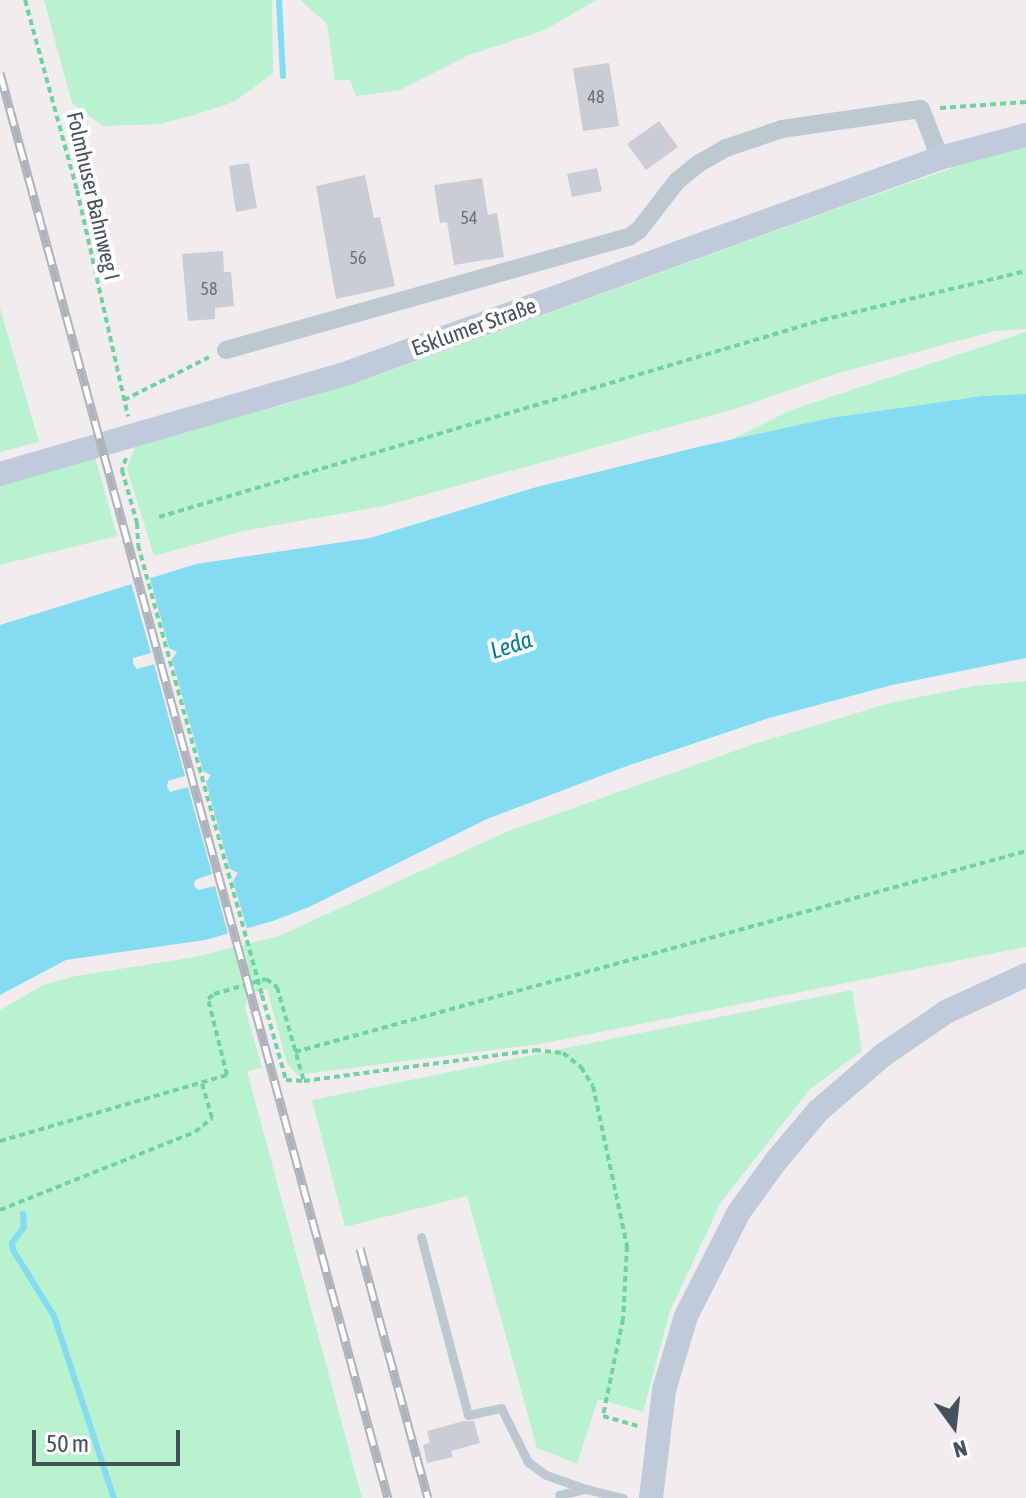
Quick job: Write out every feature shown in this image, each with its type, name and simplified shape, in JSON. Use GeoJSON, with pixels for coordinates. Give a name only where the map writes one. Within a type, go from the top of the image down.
{"type":"FeatureCollection","features":[{"type":"Feature","properties":{"kind":"street"},"geometry":{"type":"LineString","coordinates":[[921,109],[940,158]]}},
{"type":"Feature","properties":{"kind":"street","name":"Esklumer Straße"},"geometry":{"type":"LineString","coordinates":[[226,350],[629,237],[639,230],[677,181],[726,148],[755,137],[811,123],[921,109]]}},
{"type":"Feature","properties":{"kind":"street","name":"Esklumer Straße"},"geometry":{"type":"LineString","coordinates":[[0,474],[350,372],[940,158],[1026,135]]}},
{"type":"Feature","properties":{"kind":"street"},"geometry":{"type":"LineString","coordinates":[[651,1498],[656,1431],[673,1352],[686,1316],[739,1212],[818,1111],[883,1055],[946,1012],[1026,975]]}},
{"type":"Feature","properties":{"kind":"lane"},"geometry":{"type":"LineString","coordinates":[[421,1237],[468,1415],[501,1408],[528,1462],[546,1475],[623,1498]]}},
{"type":"Feature","properties":{"kind":"lane"},"geometry":{"type":"LineString","coordinates":[[559,1495],[586,1489]]}},
{"type":"Feature","properties":{"kind":"path","name":"Folmhuser Bahnweg I"},"geometry":{"type":"LineString","coordinates":[[25,0],[77,190],[124,400],[226,350]]}},
{"type":"Feature","properties":{"kind":"path"},"geometry":{"type":"LineString","coordinates":[[921,109],[1026,102]]}},
{"type":"Feature","properties":{"kind":"path"},"geometry":{"type":"LineString","coordinates":[[159,517],[822,320],[1026,271]]}},
{"type":"Feature","properties":{"kind":"path"},"geometry":{"type":"LineString","coordinates":[[122,470],[137,523],[138,545],[286,1080],[304,1081],[535,1050],[563,1053],[581,1067],[593,1086],[627,1246],[623,1319],[603,1416],[656,1431]]}},
{"type":"Feature","properties":{"kind":"path"},"geometry":{"type":"LineString","coordinates":[[295,1052],[1026,851]]}},
{"type":"Feature","properties":{"kind":"path"},"geometry":{"type":"LineString","coordinates":[[0,1141],[227,1075],[208,1006],[214,994],[266,979],[273,982],[304,1081]]}},
{"type":"Feature","properties":{"kind":"path"},"geometry":{"type":"LineString","coordinates":[[0,1210],[195,1132],[212,1118],[202,1082]]}},
{"type":"Feature","properties":{"kind":"green space"},"geometry":{"type":"Polygon","coordinates":[[[44,0],[272,0],[273,73],[234,102],[194,115],[160,124],[103,126],[72,103],[44,0]]]}},
{"type":"Feature","properties":{"kind":"green space"},"geometry":{"type":"Polygon","coordinates":[[[300,0],[596,0],[545,30],[469,55],[400,90],[356,96],[350,80],[335,80],[327,24],[300,0]]]}},
{"type":"Feature","properties":{"kind":"green space"},"geometry":{"type":"Polygon","coordinates":[[[1026,146],[1026,329],[995,331],[835,374],[738,408],[384,506],[243,531],[154,556],[127,469],[136,443],[284,405],[378,375],[980,158],[1026,146]]]}},
{"type":"Feature","properties":{"kind":"green space"},"geometry":{"type":"Polygon","coordinates":[[[0,308],[39,442],[0,452],[0,308]]]}},
{"type":"Feature","properties":{"kind":"green space"},"geometry":{"type":"Polygon","coordinates":[[[1026,332],[1026,394],[982,396],[830,418],[731,440],[791,410],[1026,332]]]}},
{"type":"Feature","properties":{"kind":"green space"},"geometry":{"type":"Polygon","coordinates":[[[95,456],[117,536],[0,565],[0,485],[95,456]]]}},
{"type":"Feature","properties":{"kind":"green space"},"geometry":{"type":"Polygon","coordinates":[[[1026,681],[1026,947],[540,1044],[297,1075],[287,1064],[267,989],[248,994],[245,1008],[262,1068],[247,1071],[362,1498],[0,1498],[0,1010],[43,985],[76,976],[195,957],[279,936],[506,832],[754,744],[890,703],[974,686],[1026,681]]]}},
{"type":"Feature","properties":{"kind":"green space"},"geometry":{"type":"Polygon","coordinates":[[[852,990],[862,1051],[810,1089],[721,1202],[670,1311],[643,1412],[598,1399],[577,1464],[537,1448],[467,1196],[345,1227],[312,1100],[852,990]]]}},
{"type":"Feature","properties":{"kind":"water","name":"Leda"},"geometry":{"type":"Polygon","coordinates":[[[1026,394],[1026,658],[892,685],[769,718],[627,766],[487,819],[309,907],[273,921],[205,940],[66,960],[0,995],[0,625],[196,564],[370,538],[533,488],[698,447],[830,418],[982,396],[1026,394]]]}},
{"type":"Feature","properties":{"kind":"pier"},"geometry":{"type":"Polygon","coordinates":[[[149,575],[169,648],[177,652],[172,659],[203,771],[211,775],[206,782],[230,869],[238,873],[233,881],[248,932],[229,937],[215,886],[198,890],[194,886],[195,880],[212,874],[188,787],[170,792],[167,787],[168,781],[185,776],[154,664],[137,669],[133,664],[133,658],[151,653],[130,579],[149,575]]]}},
{"type":"Feature","properties":{"kind":"building"},"geometry":{"type":"Polygon","coordinates":[[[609,63],[619,126],[583,131],[573,68],[609,63]]]}},
{"type":"Feature","properties":{"kind":"building"},"geometry":{"type":"Polygon","coordinates":[[[659,121],[678,147],[646,170],[627,144],[659,121]]]}},
{"type":"Feature","properties":{"kind":"building"},"geometry":{"type":"Polygon","coordinates":[[[249,163],[257,208],[236,212],[229,166],[249,163]]]}},
{"type":"Feature","properties":{"kind":"building"},"geometry":{"type":"Polygon","coordinates":[[[597,168],[602,191],[572,197],[567,174],[597,168]]]}},
{"type":"Feature","properties":{"kind":"building"},"geometry":{"type":"Polygon","coordinates":[[[365,175],[374,218],[380,217],[395,286],[336,299],[316,186],[365,175]]]}},
{"type":"Feature","properties":{"kind":"building"},"geometry":{"type":"Polygon","coordinates":[[[482,178],[488,215],[497,213],[504,257],[454,265],[447,222],[440,223],[434,185],[482,178]]]}},
{"type":"Feature","properties":{"kind":"building"},"geometry":{"type":"Polygon","coordinates":[[[223,251],[224,272],[231,272],[234,306],[215,308],[215,319],[188,321],[182,254],[223,251]]]}},
{"type":"Feature","properties":{"kind":"building"},"geometry":{"type":"Polygon","coordinates":[[[474,1421],[480,1443],[451,1451],[453,1457],[427,1463],[423,1445],[430,1443],[427,1431],[474,1421]]]}},
{"type":"Feature","properties":{"kind":"waterway"},"geometry":{"type":"LineString","coordinates":[[279,0],[283,76]]}},
{"type":"Feature","properties":{"kind":"waterway"},"geometry":{"type":"LineString","coordinates":[[23,1214],[24,1227],[12,1243],[13,1250],[54,1316],[114,1498]]}},
{"type":"Feature","properties":{"kind":"railway"},"geometry":{"type":"LineString","coordinates":[[0,73],[388,1498]]}},
{"type":"Feature","properties":{"kind":"railway"},"geometry":{"type":"LineString","coordinates":[[360,1248],[428,1498]]}}]}
